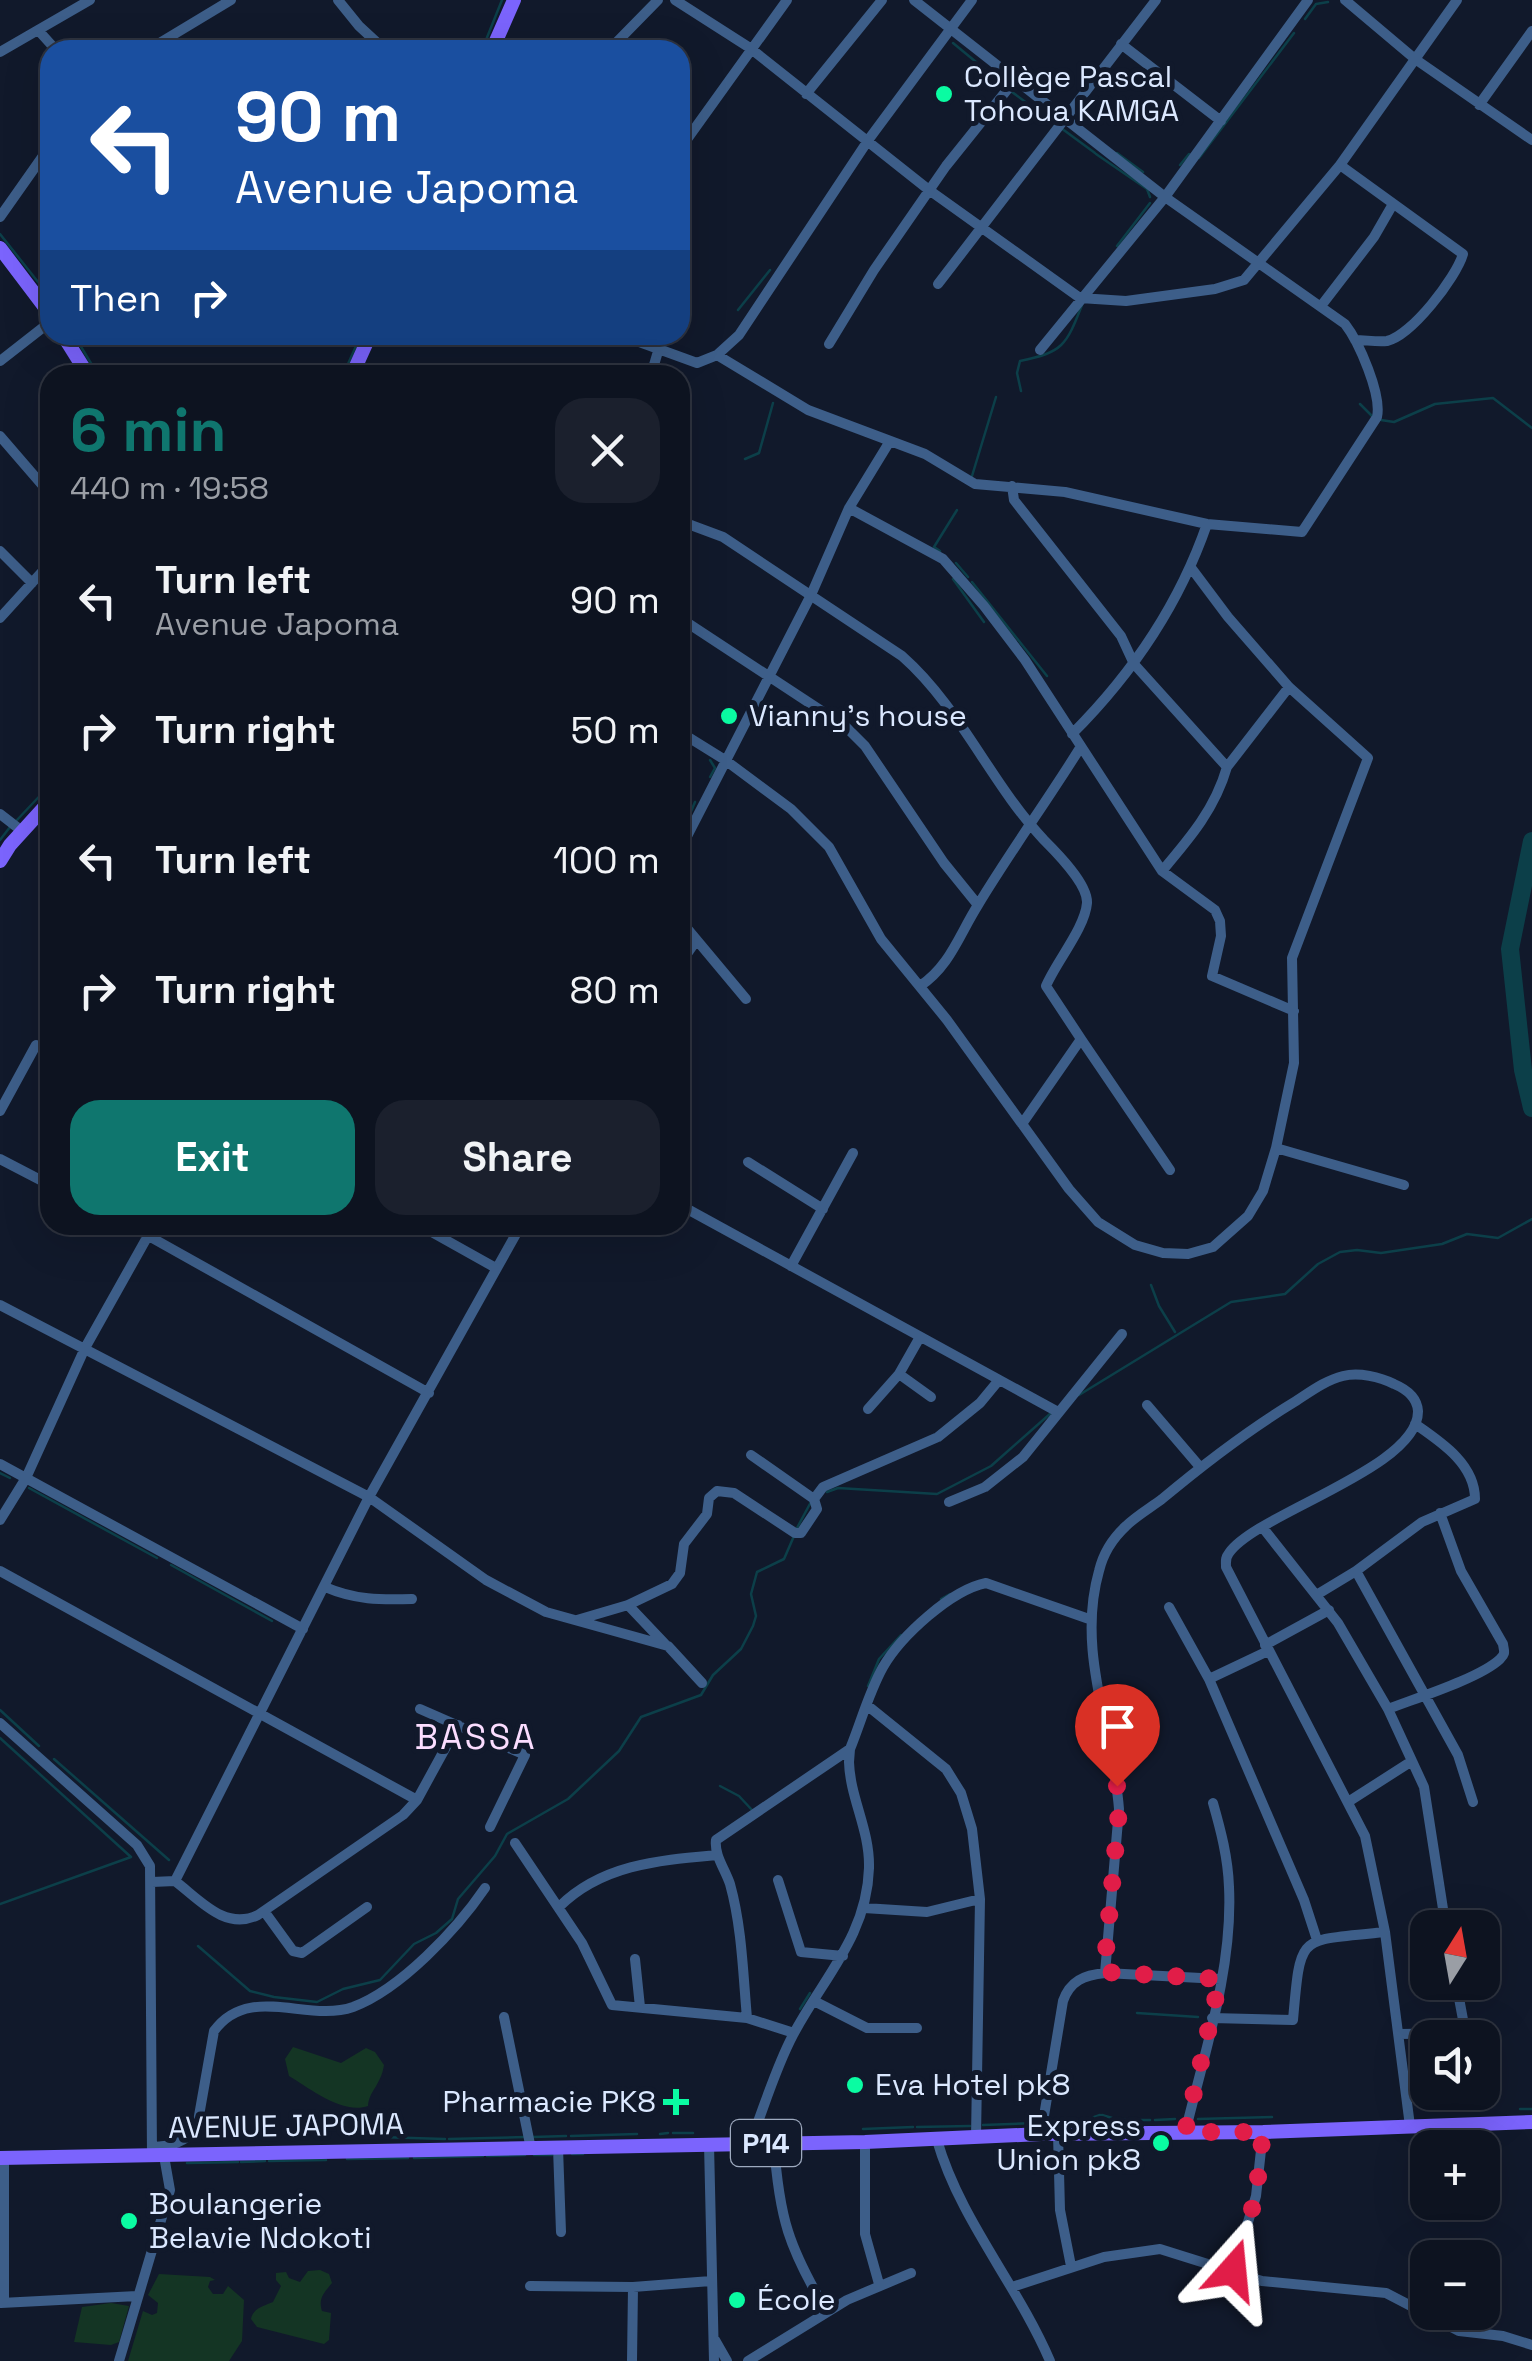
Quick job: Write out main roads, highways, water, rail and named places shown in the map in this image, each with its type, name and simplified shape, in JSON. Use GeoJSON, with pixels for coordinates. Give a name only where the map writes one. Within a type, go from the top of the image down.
{"type":"FeatureCollection","features":[{"type":"Feature","properties":{"kind":"main road"},"geometry":{"type":"LineString","coordinates":[[498,40],[514,0]]}},
{"type":"Feature","properties":{"kind":"main road"},"geometry":{"type":"LineString","coordinates":[[0,248],[40,301]]}},
{"type":"Feature","properties":{"kind":"main road"},"geometry":{"type":"LineString","coordinates":[[0,861],[40,812]]}},
{"type":"Feature","properties":{"kind":"main road","name":"AVENUE JAPOMA"},"geometry":{"type":"LineString","coordinates":[[2,2158],[866,2142],[1532,2122]]}},
{"type":"Feature","properties":{"kind":"waterway"},"geometry":{"type":"LineString","coordinates":[[486,40],[502,0]]}},
{"type":"Feature","properties":{"kind":"waterway"},"geometry":{"type":"LineString","coordinates":[[1305,19],[1316,4],[1328,2]]}},
{"type":"Feature","properties":{"kind":"waterway"},"geometry":{"type":"LineString","coordinates":[[1199,158],[1294,33]]}},
{"type":"Feature","properties":{"kind":"waterway"},"geometry":{"type":"LineString","coordinates":[[953,43],[1004,85]]}},
{"type":"Feature","properties":{"kind":"waterway"},"geometry":{"type":"LineString","coordinates":[[1012,92],[1054,123]]}},
{"type":"Feature","properties":{"kind":"waterway"},"geometry":{"type":"LineString","coordinates":[[1061,128],[1095,153]]}},
{"type":"Feature","properties":{"kind":"waterway"},"geometry":{"type":"LineString","coordinates":[[1117,153],[1143,172]]}},
{"type":"Feature","properties":{"kind":"waterway"},"geometry":{"type":"LineString","coordinates":[[1096,154],[1147,189],[1150,197]]}},
{"type":"Feature","properties":{"kind":"waterway"},"geometry":{"type":"LineString","coordinates":[[1180,165],[1189,154]]}},
{"type":"Feature","properties":{"kind":"waterway"},"geometry":{"type":"LineString","coordinates":[[1117,246],[1150,203]]}},
{"type":"Feature","properties":{"kind":"waterway"},"geometry":{"type":"LineString","coordinates":[[0,234],[40,284]]}},
{"type":"Feature","properties":{"kind":"waterway"},"geometry":{"type":"LineString","coordinates":[[738,310],[770,270]]}},
{"type":"Feature","properties":{"kind":"waterway"},"geometry":{"type":"LineString","coordinates":[[1021,391],[1017,373],[1020,361],[1061,345],[1082,305]]}},
{"type":"Feature","properties":{"kind":"waterway"},"geometry":{"type":"LineString","coordinates":[[80,345],[92,365]]}},
{"type":"Feature","properties":{"kind":"waterway"},"geometry":{"type":"LineString","coordinates":[[348,365],[356,345]]}},
{"type":"Feature","properties":{"kind":"waterway"},"geometry":{"type":"LineString","coordinates":[[972,476],[996,397]]}},
{"type":"Feature","properties":{"kind":"waterway"},"geometry":{"type":"LineString","coordinates":[[1381,420],[1394,422],[1435,404],[1493,398],[1532,428]]}},
{"type":"Feature","properties":{"kind":"waterway"},"geometry":{"type":"LineString","coordinates":[[745,459],[759,453],[773,403]]}},
{"type":"Feature","properties":{"kind":"waterway"},"geometry":{"type":"LineString","coordinates":[[1360,404],[1373,417]]}},
{"type":"Feature","properties":{"kind":"waterway"},"geometry":{"type":"LineString","coordinates":[[940,551],[934,547],[957,510]]}},
{"type":"Feature","properties":{"kind":"waterway"},"geometry":{"type":"LineString","coordinates":[[956,563],[968,577]]}},
{"type":"Feature","properties":{"kind":"waterway"},"geometry":{"type":"LineString","coordinates":[[953,579],[984,622]]}},
{"type":"Feature","properties":{"kind":"waterway"},"geometry":{"type":"LineString","coordinates":[[972,582],[1047,676]]}},
{"type":"Feature","properties":{"kind":"waterway"},"geometry":{"type":"LineString","coordinates":[[710,760],[715,768],[710,777]]}},
{"type":"Feature","properties":{"kind":"waterway"},"geometry":{"type":"LineString","coordinates":[[17,820],[40,796]]}},
{"type":"Feature","properties":{"kind":"waterway"},"geometry":{"type":"LineString","coordinates":[[690,814],[695,802]]}},
{"type":"Feature","properties":{"kind":"waterway"},"geometry":{"type":"LineString","coordinates":[[0,840],[10,827]]}},
{"type":"Feature","properties":{"kind":"waterway"},"geometry":{"type":"LineString","coordinates":[[1532,841],[1510,949],[1523,1070],[1532,1108]]}},
{"type":"Feature","properties":{"kind":"waterway"},"geometry":{"type":"LineString","coordinates":[[1079,1395],[1231,1302],[1285,1294],[1318,1264],[1340,1252],[1381,1253],[1442,1244],[1467,1234],[1498,1238],[1532,1219]]}},
{"type":"Feature","properties":{"kind":"waterway"},"geometry":{"type":"LineString","coordinates":[[1151,1285],[1175,1332]]}},
{"type":"Feature","properties":{"kind":"waterway"},"geometry":{"type":"LineString","coordinates":[[827,1492],[838,1488],[937,1494],[991,1466],[1051,1413]]}},
{"type":"Feature","properties":{"kind":"waterway"},"geometry":{"type":"LineString","coordinates":[[0,1473],[10,1478]]}},
{"type":"Feature","properties":{"kind":"waterway"},"geometry":{"type":"LineString","coordinates":[[29,1488],[157,1558]]}},
{"type":"Feature","properties":{"kind":"waterway"},"geometry":{"type":"LineString","coordinates":[[797,1528],[812,1500]]}},
{"type":"Feature","properties":{"kind":"waterway"},"geometry":{"type":"LineString","coordinates":[[198,1946],[250,1991],[274,1997],[317,2002],[343,1989],[380,1980],[414,1944],[452,1919],[458,1899],[495,1856],[507,1834],[568,1799],[619,1751],[641,1717],[701,1695],[713,1675],[741,1649],[753,1626],[756,1616],[751,1594],[757,1572],[784,1559],[794,1536]]}},
{"type":"Feature","properties":{"kind":"waterway"},"geometry":{"type":"LineString","coordinates":[[171,1565],[272,1621]]}},
{"type":"Feature","properties":{"kind":"waterway"},"geometry":{"type":"LineString","coordinates":[[941,1599],[950,1594]]}},
{"type":"Feature","properties":{"kind":"waterway"},"geometry":{"type":"LineString","coordinates":[[868,1686],[879,1659],[901,1635]]}},
{"type":"Feature","properties":{"kind":"waterway"},"geometry":{"type":"LineString","coordinates":[[0,1710],[39,1746]]}},
{"type":"Feature","properties":{"kind":"waterway"},"geometry":{"type":"LineString","coordinates":[[0,1738],[131,1857],[0,1904]]}},
{"type":"Feature","properties":{"kind":"waterway"},"geometry":{"type":"LineString","coordinates":[[54,1759],[169,1860]]}},
{"type":"Feature","properties":{"kind":"waterway"},"geometry":{"type":"LineString","coordinates":[[720,1786],[739,1796],[752,1810]]}},
{"type":"Feature","properties":{"kind":"waterway"},"geometry":{"type":"LineString","coordinates":[[800,2009],[810,1993]]}},
{"type":"Feature","properties":{"kind":"waterway"},"geometry":{"type":"LineString","coordinates":[[1137,2013],[1198,2017]]}},
{"type":"Feature","properties":{"kind":"waterway"},"geometry":{"type":"LineString","coordinates":[[1520,2109],[1532,2109]]}},
{"type":"Feature","properties":{"kind":"waterway"},"geometry":{"type":"LineString","coordinates":[[1052,2123],[1080,2122],[1100,2115]]}},
{"type":"Feature","properties":{"kind":"waterway"},"geometry":{"type":"LineString","coordinates":[[1102,2115],[1119,2120],[1150,2120]]}},
{"type":"Feature","properties":{"kind":"waterway"},"geometry":{"type":"LineString","coordinates":[[1198,2119],[1272,2117]]}},
{"type":"Feature","properties":{"kind":"waterway"},"geometry":{"type":"LineString","coordinates":[[1155,2120],[1175,2119]]}},
{"type":"Feature","properties":{"kind":"waterway"},"geometry":{"type":"LineString","coordinates":[[983,2125],[1036,2123]]}},
{"type":"Feature","properties":{"kind":"waterway"},"geometry":{"type":"LineString","coordinates":[[917,2127],[970,2126]]}},
{"type":"Feature","properties":{"kind":"waterway"},"geometry":{"type":"LineString","coordinates":[[379,2127],[379,2137],[445,2139]]}},
{"type":"Feature","properties":{"kind":"waterway"},"geometry":{"type":"LineString","coordinates":[[863,2129],[913,2127]]}},
{"type":"Feature","properties":{"kind":"waterway"},"geometry":{"type":"LineString","coordinates":[[660,2134],[668,2133]]}},
{"type":"Feature","properties":{"kind":"waterway"},"geometry":{"type":"LineString","coordinates":[[673,2133],[693,2133]]}},
{"type":"Feature","properties":{"kind":"waterway"},"geometry":{"type":"LineString","coordinates":[[571,2136],[637,2134]]}},
{"type":"Feature","properties":{"kind":"waterway"},"geometry":{"type":"LineString","coordinates":[[533,2137],[566,2136]]}},
{"type":"Feature","properties":{"kind":"waterway"},"geometry":{"type":"LineString","coordinates":[[449,2139],[525,2137]]}},
{"type":"Feature","properties":{"kind":"waterway"},"geometry":{"type":"LineString","coordinates":[[572,2154],[583,2154]]}},
{"type":"Feature","properties":{"kind":"waterway"},"geometry":{"type":"LineString","coordinates":[[487,2156],[525,2155]]}},
{"type":"Feature","properties":{"kind":"waterway"},"geometry":{"type":"LineString","coordinates":[[534,2155],[552,2155]]}},
{"type":"Feature","properties":{"kind":"waterway"},"geometry":{"type":"LineString","coordinates":[[414,2158],[483,2156]]}},
{"type":"Feature","properties":{"kind":"waterway"},"geometry":{"type":"LineString","coordinates":[[347,2159],[408,2158]]}},
{"type":"Feature","properties":{"kind":"waterway"},"geometry":{"type":"LineString","coordinates":[[269,2161],[326,2160]]}},
{"type":"Feature","properties":{"kind":"waterway"},"geometry":{"type":"LineString","coordinates":[[241,2162],[265,2161]]}},
{"type":"Feature","properties":{"kind":"waterway"},"geometry":{"type":"LineString","coordinates":[[187,2163],[238,2162]]}},
{"type":"Feature","properties":{"kind":"place","name":"Collège Pascal Tohoua KAMGA"},"geometry":{"type":"Point","coordinates":[944,94]}},
{"type":"Feature","properties":{"kind":"place","name":"Vianny’s house"},"geometry":{"type":"Point","coordinates":[729,716]}},
{"type":"Feature","properties":{"kind":"place","name":"Eva Hotel pk8"},"geometry":{"type":"Point","coordinates":[855,2085]}},
{"type":"Feature","properties":{"kind":"place","name":"Pharmacie PK8"},"geometry":{"type":"Point","coordinates":[676,2102]}},
{"type":"Feature","properties":{"kind":"place","name":"Express Union pk8"},"geometry":{"type":"Point","coordinates":[1161,2143]}},
{"type":"Feature","properties":{"kind":"place","name":"Boulangerie Belavie Ndokoti"},"geometry":{"type":"Point","coordinates":[129,2221]}},
{"type":"Feature","properties":{"kind":"place","name":"École"},"geometry":{"type":"Point","coordinates":[737,2300]}},
{"type":"Feature","properties":{"kind":"district","name":"BASSA"},"geometry":{"type":"Point","coordinates":[476,1737]}}]}
